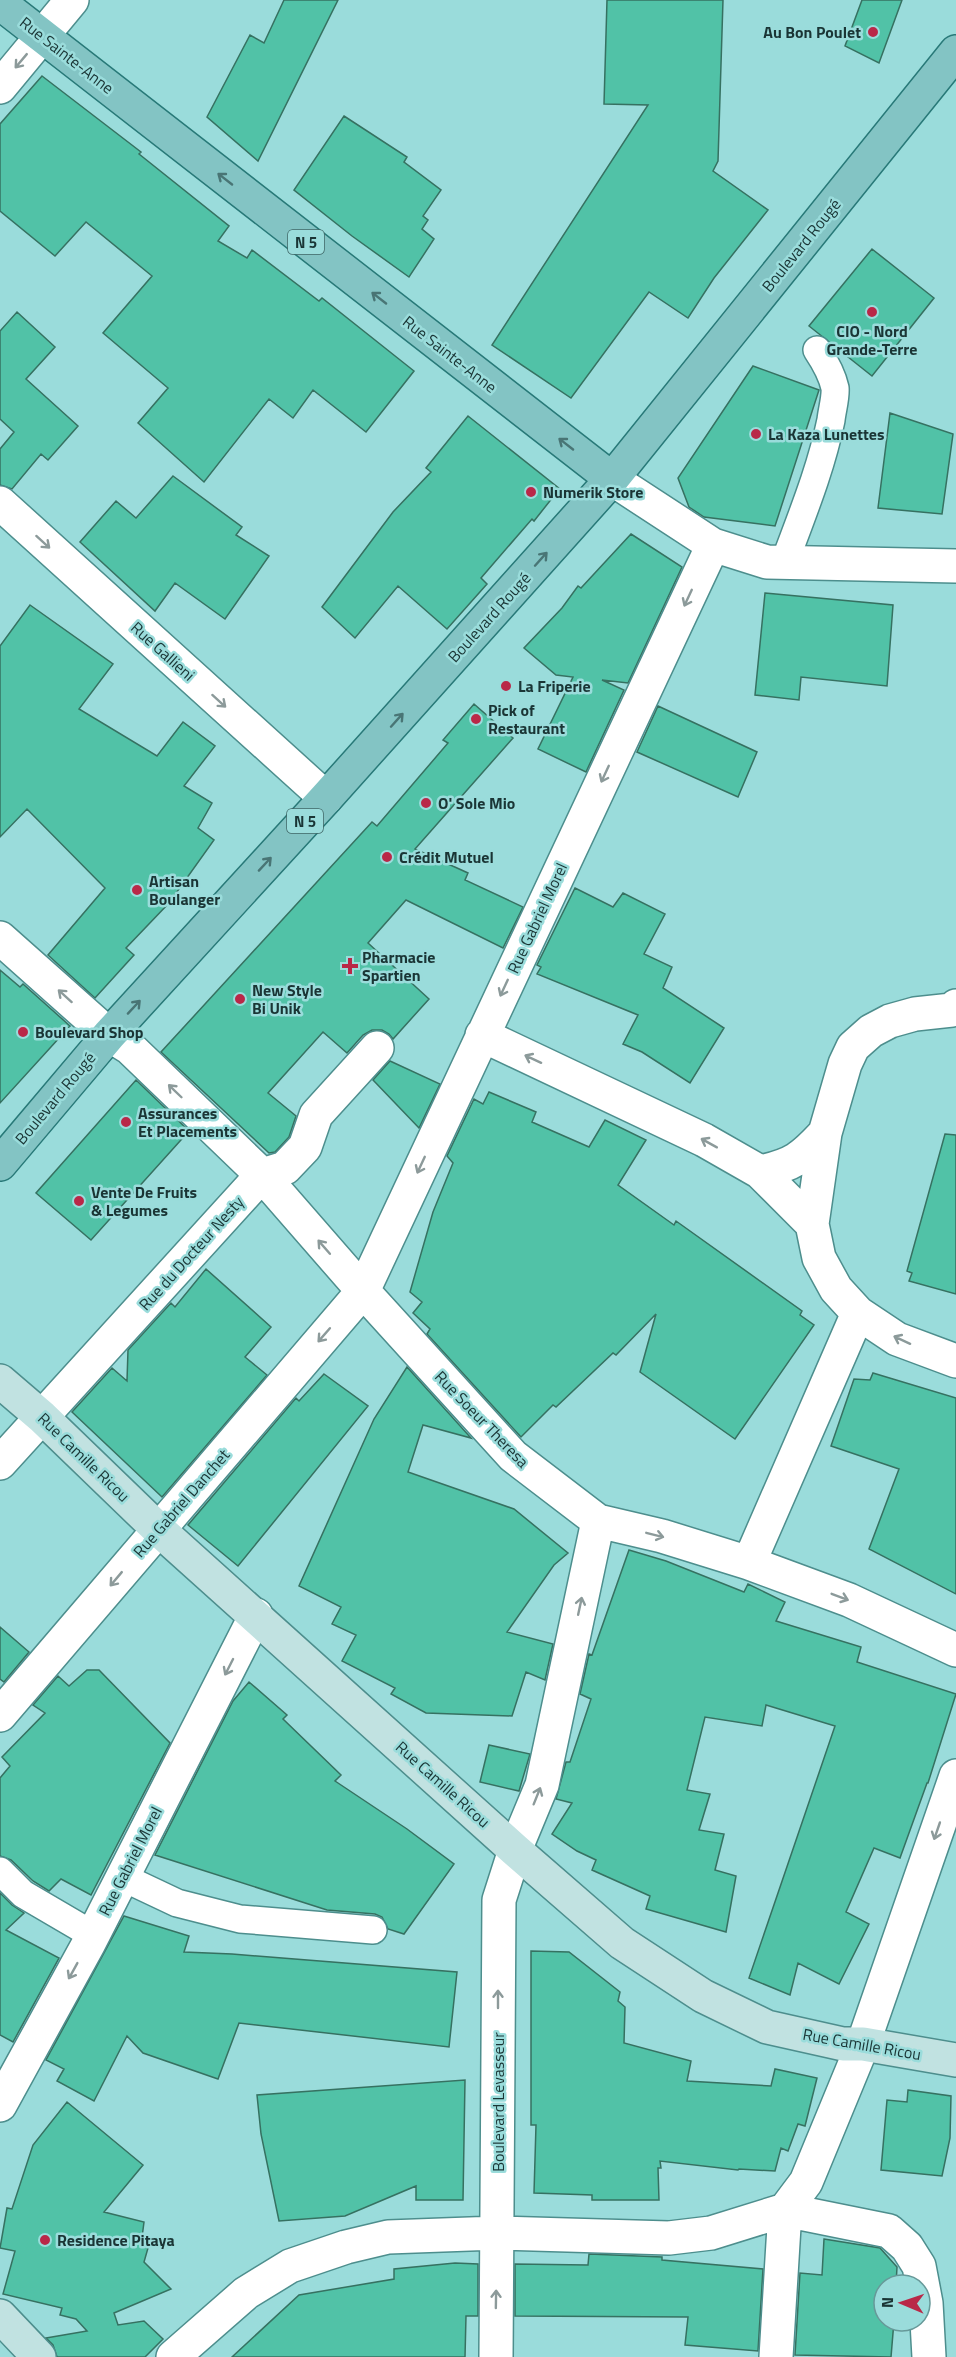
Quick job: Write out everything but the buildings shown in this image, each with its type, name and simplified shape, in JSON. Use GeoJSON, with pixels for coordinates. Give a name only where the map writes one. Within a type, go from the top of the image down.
{"type":"FeatureCollection","features":[{"type":"Feature","properties":{"kind":"main road","name":"Rue Sainte-Anne"},"geometry":{"type":"LineString","coordinates":[[0,3],[612,480]]}},
{"type":"Feature","properties":{"kind":"main road","name":"Boulevard Rougé"},"geometry":{"type":"LineString","coordinates":[[0,1164],[109,1035],[612,480],[956,52]]}},
{"type":"Feature","properties":{"kind":"street"},"geometry":{"type":"LineString","coordinates":[[0,87],[72,0]]}},
{"type":"Feature","properties":{"kind":"street","name":"Rue Sainte-Anne"},"geometry":{"type":"LineString","coordinates":[[612,480],[713,545],[767,561],[956,566]]}},
{"type":"Feature","properties":{"kind":"street","name":"Rue Gallieni"},"geometry":{"type":"LineString","coordinates":[[0,503],[326,798]]}},
{"type":"Feature","properties":{"kind":"street","name":"Rue Gabriel Morel"},"geometry":{"type":"LineString","coordinates":[[363,1291],[713,545]]}},
{"type":"Feature","properties":{"kind":"street","name":"Rue Soeur Theresa"},"geometry":{"type":"LineString","coordinates":[[0,938],[109,1035],[130,1048],[262,1175],[363,1291],[513,1456],[598,1521],[662,1536],[749,1563],[849,1600],[956,1650]]}},
{"type":"Feature","properties":{"kind":"street"},"geometry":{"type":"LineString","coordinates":[[954,1009],[915,1014],[890,1021],[872,1031],[853,1047],[845,1064],[825,1133],[812,1224],[819,1258],[836,1289],[858,1312],[897,1339],[956,1361]]}},
{"type":"Feature","properties":{"kind":"street"},"geometry":{"type":"LineString","coordinates":[[482,1035],[704,1140],[760,1172],[812,1224]]}},
{"type":"Feature","properties":{"kind":"street","name":"Rue du Docteur Nesty"},"geometry":{"type":"LineString","coordinates":[[0,1463],[262,1175],[285,1168],[305,1147],[316,1115],[377,1048]]}},
{"type":"Feature","properties":{"kind":"street"},"geometry":{"type":"LineString","coordinates":[[760,1172],[784,1167],[804,1155],[825,1133]]}},
{"type":"Feature","properties":{"kind":"street","name":"Rue Gabriel Danchet"},"geometry":{"type":"LineString","coordinates":[[0,1715],[363,1291]]}},
{"type":"Feature","properties":{"kind":"street"},"geometry":{"type":"LineString","coordinates":[[749,1563],[858,1312]]}},
{"type":"Feature","properties":{"kind":"street","name":"Rue Camille Ricou"},"geometry":{"type":"LineString","coordinates":[[0,1381],[42,1417],[158,1529],[515,1850],[622,1943],[703,1996],[767,2027],[843,2044],[863,2044],[956,2060]]}},
{"type":"Feature","properties":{"kind":"street","name":"Boulevard Levasseur"},"geometry":{"type":"LineString","coordinates":[[495,2357],[499,1900],[515,1850],[542,1785],[598,1521]]}},
{"type":"Feature","properties":{"kind":"street","name":"Rue Gabriel Morel"},"geometry":{"type":"LineString","coordinates":[[0,2105],[93,1935],[256,1615]]}},
{"type":"Feature","properties":{"kind":"street"},"geometry":{"type":"LineString","coordinates":[[776,2357],[786,2210],[806,2182],[863,2044],[956,1776]]}},
{"type":"Feature","properties":{"kind":"street"},"geometry":{"type":"LineString","coordinates":[[173,2357],[246,2293],[291,2266],[346,2247],[388,2237],[497,2233],[669,2238],[711,2233],[786,2210],[889,2231],[907,2247],[920,2266],[926,2303],[929,2357]]}},
{"type":"Feature","properties":{"kind":"street"},"geometry":{"type":"LineString","coordinates":[[0,2316],[39,2357]]}},
{"type":"Feature","properties":{"kind":"lane"},"geometry":{"type":"LineString","coordinates":[[785,561],[812,489],[827,440],[832,412],[835,389],[828,366],[817,350]]}},
{"type":"Feature","properties":{"kind":"lane"},"geometry":{"type":"LineString","coordinates":[[0,1871],[23,1894],[93,1935]]}},
{"type":"Feature","properties":{"kind":"lane"},"geometry":{"type":"LineString","coordinates":[[122,1877],[177,1903],[240,1919],[373,1930]]}},
{"type":"Feature","properties":{"kind":"place","name":"Au Bon Poulet"},"geometry":{"type":"Point","coordinates":[873,32]}},
{"type":"Feature","properties":{"kind":"place","name":"CIO - Nord Grande-Terre"},"geometry":{"type":"Point","coordinates":[872,312]}},
{"type":"Feature","properties":{"kind":"place","name":"La Kaza Lunettes"},"geometry":{"type":"Point","coordinates":[756,434]}},
{"type":"Feature","properties":{"kind":"place","name":"Numerik Store"},"geometry":{"type":"Point","coordinates":[531,492]}},
{"type":"Feature","properties":{"kind":"place","name":"La Friperie"},"geometry":{"type":"Point","coordinates":[506,686]}},
{"type":"Feature","properties":{"kind":"place","name":"Pick of Restaurant"},"geometry":{"type":"Point","coordinates":[476,719]}},
{"type":"Feature","properties":{"kind":"place","name":"O' Sole Mio"},"geometry":{"type":"Point","coordinates":[426,803]}},
{"type":"Feature","properties":{"kind":"place","name":"Crédit Mutuel"},"geometry":{"type":"Point","coordinates":[387,857]}},
{"type":"Feature","properties":{"kind":"place","name":"Artisan Boulanger"},"geometry":{"type":"Point","coordinates":[137,890]}},
{"type":"Feature","properties":{"kind":"place","name":"Pharmacie Spartien"},"geometry":{"type":"Point","coordinates":[350,966]}},
{"type":"Feature","properties":{"kind":"place","name":"New Style Bi Unik"},"geometry":{"type":"Point","coordinates":[240,999]}},
{"type":"Feature","properties":{"kind":"place","name":"Boulevard Shop"},"geometry":{"type":"Point","coordinates":[23,1032]}},
{"type":"Feature","properties":{"kind":"place","name":"Assurances Et Placements"},"geometry":{"type":"Point","coordinates":[126,1122]}},
{"type":"Feature","properties":{"kind":"place","name":"Vente De Fruits & Legumes"},"geometry":{"type":"Point","coordinates":[79,1201]}},
{"type":"Feature","properties":{"kind":"place","name":"Residence Pitaya"},"geometry":{"type":"Point","coordinates":[45,2240]}}]}
